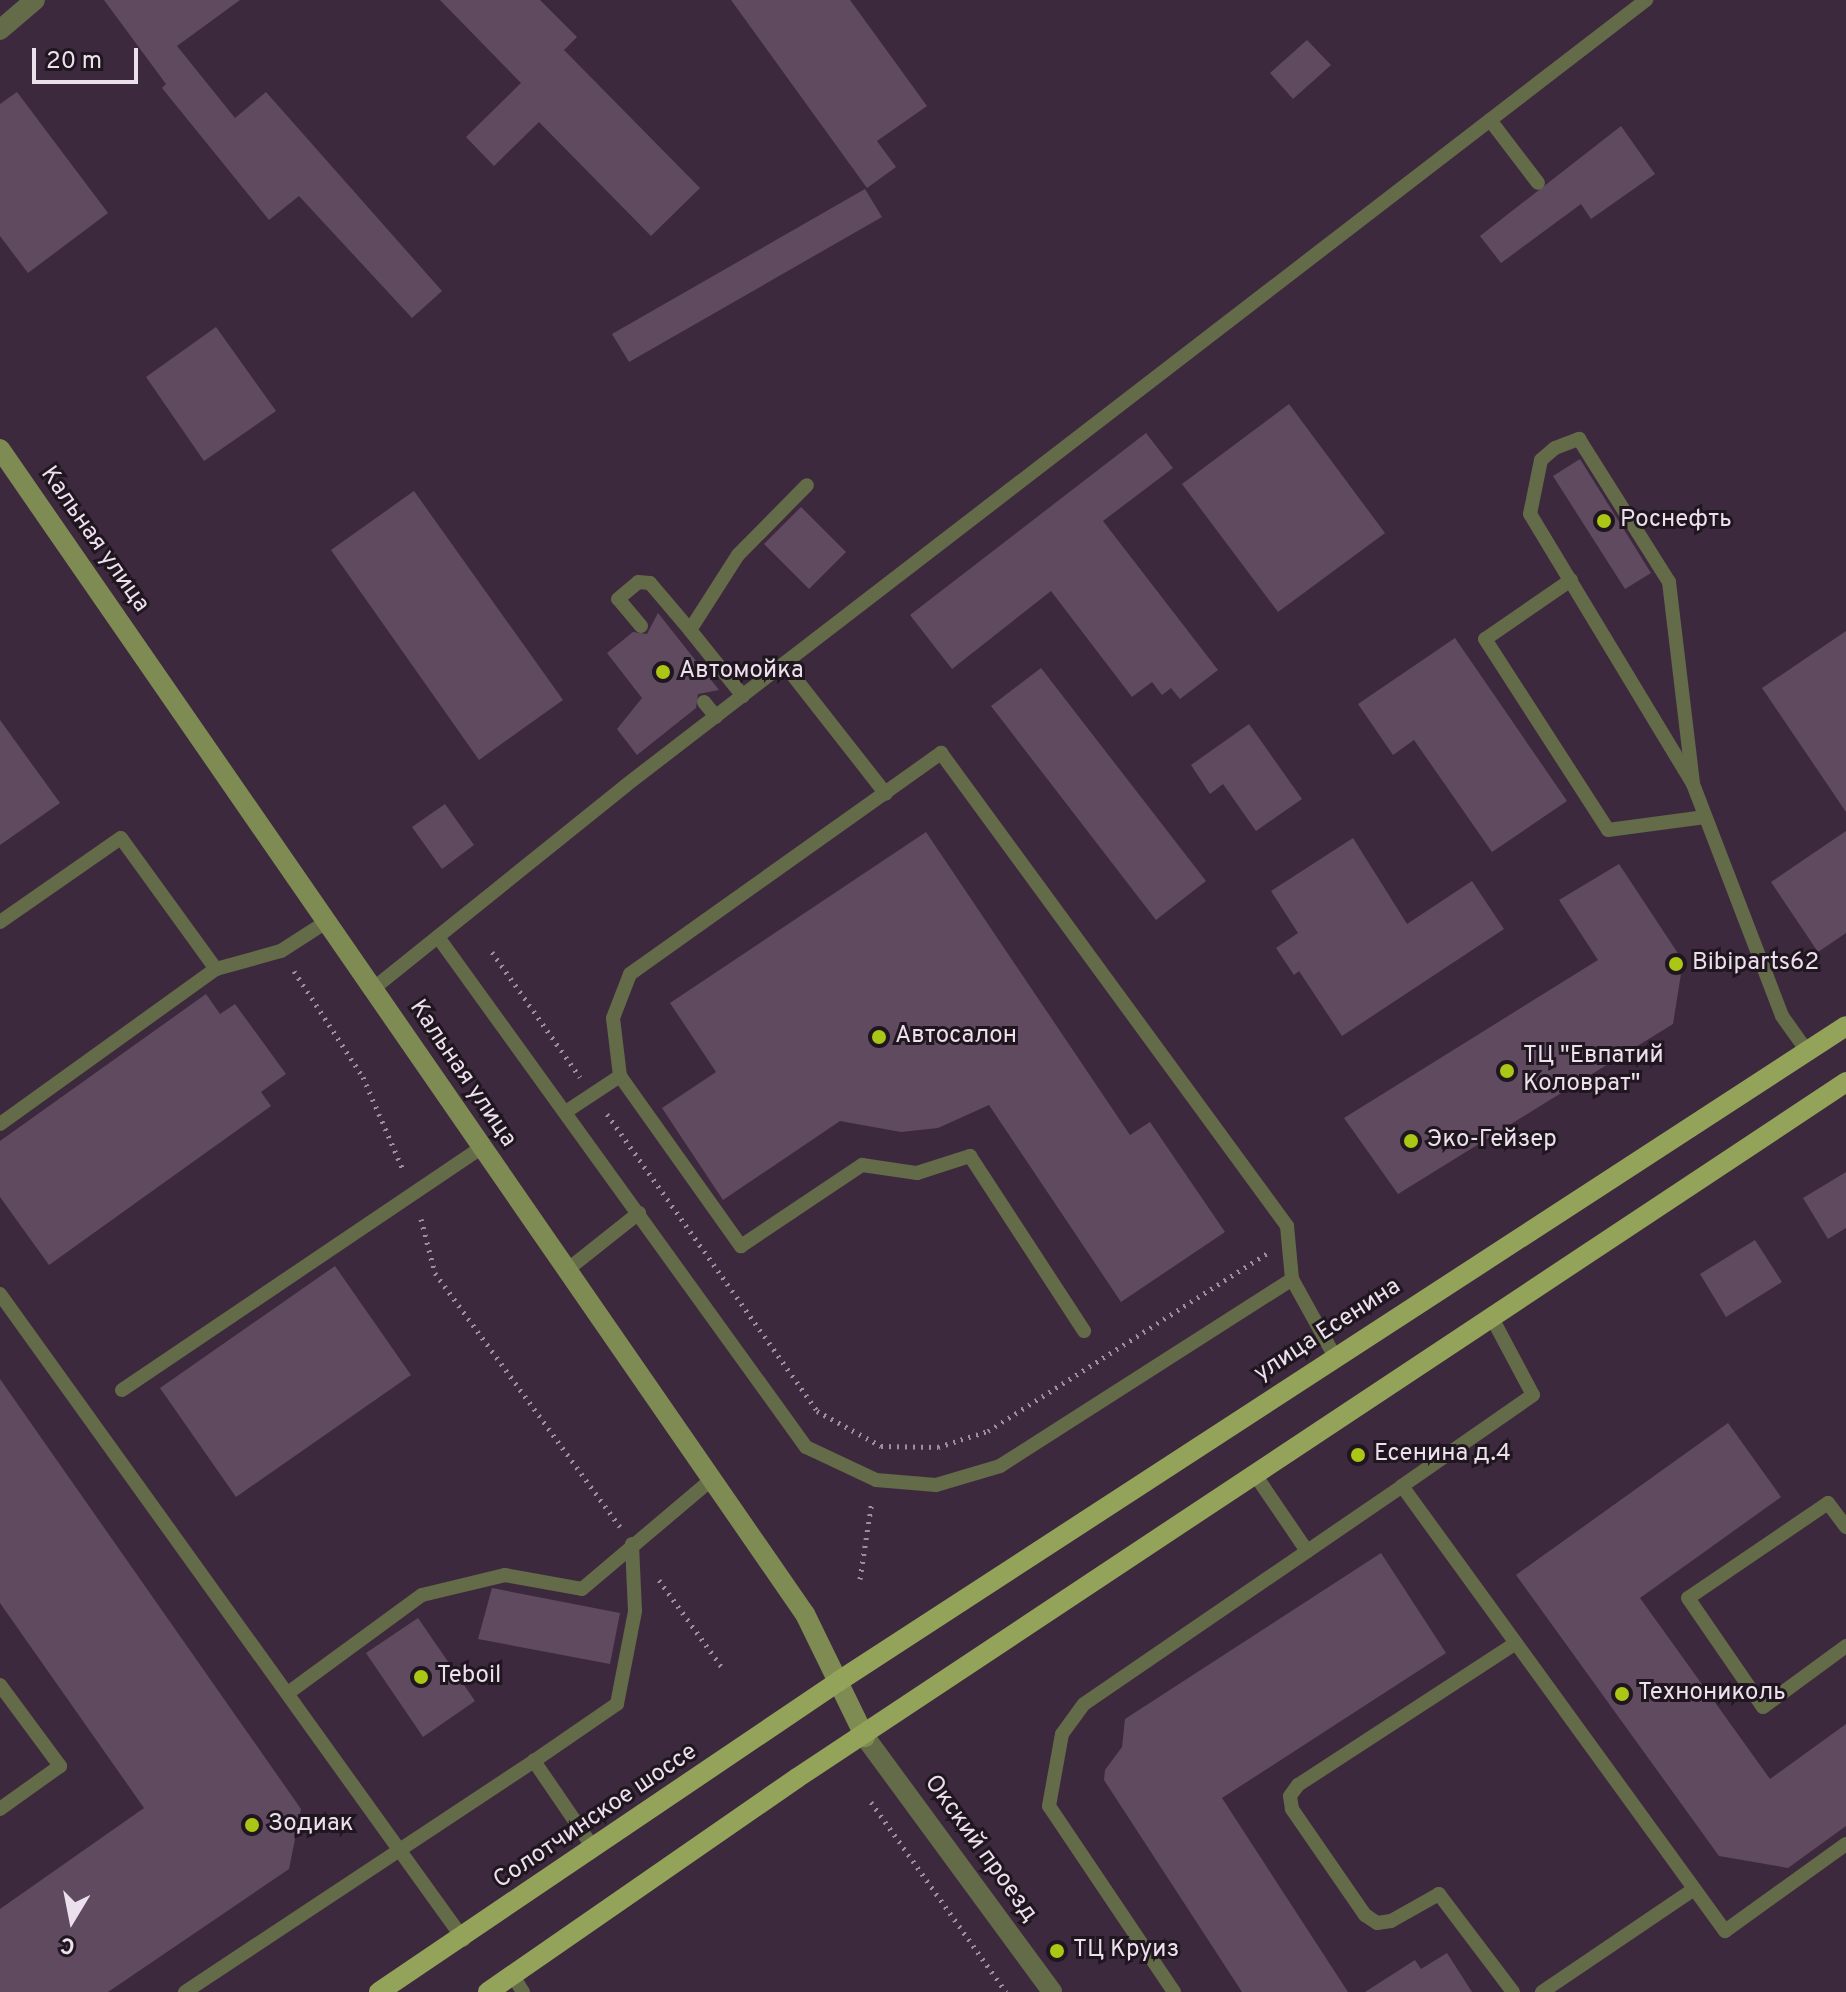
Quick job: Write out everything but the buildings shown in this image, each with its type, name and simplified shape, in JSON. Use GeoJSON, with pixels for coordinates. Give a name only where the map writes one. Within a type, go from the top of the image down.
{"type":"FeatureCollection","features":[{"type":"Feature","properties":{"kind":"main road","name":"улица Есенина"},"geometry":{"type":"LineString","coordinates":[[839,1681],[1846,1026]]}},
{"type":"Feature","properties":{"kind":"main road"},"geometry":{"type":"LineString","coordinates":[[488,1992],[518,1984],[865,1737],[1846,1082]]}},
{"type":"Feature","properties":{"kind":"main road","name":"Солотчинское шоссе"},"geometry":{"type":"LineString","coordinates":[[379,1992],[464,1940],[839,1681]]}},
{"type":"Feature","properties":{"kind":"street"},"geometry":{"type":"LineString","coordinates":[[0,30],[35,0]]}},
{"type":"Feature","properties":{"kind":"street","name":"Кальная улица"},"geometry":{"type":"LineString","coordinates":[[0,449],[805,1614],[865,1737]]}},
{"type":"Feature","properties":{"kind":"street","name":"Окский проезд"},"geometry":{"type":"LineString","coordinates":[[865,1737],[1052,1992]]}},
{"type":"Feature","properties":{"kind":"lane"},"geometry":{"type":"LineString","coordinates":[[374,988],[784,664],[1646,0]]}},
{"type":"Feature","properties":{"kind":"lane"},"geometry":{"type":"LineString","coordinates":[[1490,120],[1538,183]]}},
{"type":"Feature","properties":{"kind":"lane"},"geometry":{"type":"LineString","coordinates":[[1693,784],[1669,582],[1579,439],[1541,460],[1531,488],[1530,514],[1693,784],[1782,1016],[1807,1051]]}},
{"type":"Feature","properties":{"kind":"lane"},"geometry":{"type":"LineString","coordinates":[[690,630],[738,555],[807,485]]}},
{"type":"Feature","properties":{"kind":"lane"},"geometry":{"type":"LineString","coordinates":[[1571,580],[1485,639],[1608,830],[1705,817]]}},
{"type":"Feature","properties":{"kind":"lane"},"geometry":{"type":"LineString","coordinates":[[641,626],[618,599],[638,582],[650,583],[743,696]]}},
{"type":"Feature","properties":{"kind":"lane"},"geometry":{"type":"LineString","coordinates":[[784,664],[886,794]]}},
{"type":"Feature","properties":{"kind":"lane"},"geometry":{"type":"LineString","coordinates":[[704,702],[716,717]]}},
{"type":"Feature","properties":{"kind":"lane"},"geometry":{"type":"LineString","coordinates":[[1084,1331],[970,1156],[917,1173],[862,1165],[741,1246],[620,1076],[613,1018],[630,974],[941,753],[1291,1238],[1292,1279],[1335,1357]]}},
{"type":"Feature","properties":{"kind":"lane"},"geometry":{"type":"LineString","coordinates":[[0,922],[121,838],[216,969]]}},
{"type":"Feature","properties":{"kind":"lane"},"geometry":{"type":"LineString","coordinates":[[0,1124],[216,969],[281,951],[326,922]]}},
{"type":"Feature","properties":{"kind":"lane"},"geometry":{"type":"LineString","coordinates":[[438,937],[567,1111],[806,1447],[876,1480],[936,1485],[1000,1466],[1292,1279]]}},
{"type":"Feature","properties":{"kind":"lane"},"geometry":{"type":"LineString","coordinates":[[567,1111],[620,1076]]}},
{"type":"Feature","properties":{"kind":"lane"},"geometry":{"type":"LineString","coordinates":[[122,1390],[481,1148]]}},
{"type":"Feature","properties":{"kind":"lane"},"geometry":{"type":"LineString","coordinates":[[567,1270],[639,1213]]}},
{"type":"Feature","properties":{"kind":"lane"},"geometry":{"type":"LineString","coordinates":[[0,1294],[402,1849],[464,1940]]}},
{"type":"Feature","properties":{"kind":"lane"},"geometry":{"type":"LineString","coordinates":[[1174,1992],[1049,1806],[1062,1734],[1084,1704],[1533,1395],[1492,1318]]}},
{"type":"Feature","properties":{"kind":"lane"},"geometry":{"type":"LineString","coordinates":[[1256,1476],[1307,1551]]}},
{"type":"Feature","properties":{"kind":"lane"},"geometry":{"type":"LineString","coordinates":[[288,1693],[422,1595],[505,1575],[582,1589],[711,1480]]}},
{"type":"Feature","properties":{"kind":"lane"},"geometry":{"type":"LineString","coordinates":[[1402,1486],[1725,1931],[1846,1844]]}},
{"type":"Feature","properties":{"kind":"lane"},"geometry":{"type":"LineString","coordinates":[[1846,1527],[1828,1503],[1688,1598],[1763,1707],[1846,1646]]}},
{"type":"Feature","properties":{"kind":"lane"},"geometry":{"type":"LineString","coordinates":[[185,1992],[617,1704],[635,1611],[632,1544]]}},
{"type":"Feature","properties":{"kind":"lane"},"geometry":{"type":"LineString","coordinates":[[1513,1992],[1439,1894],[1391,1921],[1377,1923],[1365,1915],[1292,1809],[1290,1796],[1516,1643]]}},
{"type":"Feature","properties":{"kind":"lane"},"geometry":{"type":"LineString","coordinates":[[0,1685],[60,1766],[0,1809]]}},
{"type":"Feature","properties":{"kind":"lane"},"geometry":{"type":"LineString","coordinates":[[534,1761],[594,1849]]}},
{"type":"Feature","properties":{"kind":"lane"},"geometry":{"type":"LineString","coordinates":[[1542,1992],[1694,1889]]}},
{"type":"Feature","properties":{"kind":"path"},"geometry":{"type":"LineString","coordinates":[[281,951],[363,1077],[414,1194],[435,1273],[724,1670]]}},
{"type":"Feature","properties":{"kind":"path"},"geometry":{"type":"LineString","coordinates":[[492,952],[817,1411],[881,1446],[938,1447],[988,1431],[1291,1238]]}},
{"type":"Feature","properties":{"kind":"path"},"geometry":{"type":"LineString","coordinates":[[860,1579],[881,1446]]}},
{"type":"Feature","properties":{"kind":"path"},"geometry":{"type":"LineString","coordinates":[[871,1802],[1006,1992]]}},
{"type":"Feature","properties":{"kind":"place","name":"Роснефть"},"geometry":{"type":"Point","coordinates":[1604,521]}},
{"type":"Feature","properties":{"kind":"place","name":"Автомойка"},"geometry":{"type":"Point","coordinates":[663,672]}},
{"type":"Feature","properties":{"kind":"place","name":"Bibiparts62"},"geometry":{"type":"Point","coordinates":[1676,964]}},
{"type":"Feature","properties":{"kind":"place","name":"Автосалон"},"geometry":{"type":"Point","coordinates":[879,1037]}},
{"type":"Feature","properties":{"kind":"place","name":"ТЦ \"Евпатий Коловрат\""},"geometry":{"type":"Point","coordinates":[1507,1071]}},
{"type":"Feature","properties":{"kind":"place","name":"Эко-Гейзер"},"geometry":{"type":"Point","coordinates":[1411,1141]}},
{"type":"Feature","properties":{"kind":"place","name":"Есенина д.4"},"geometry":{"type":"Point","coordinates":[1358,1455]}},
{"type":"Feature","properties":{"kind":"place","name":"Teboil"},"geometry":{"type":"Point","coordinates":[421,1677]}},
{"type":"Feature","properties":{"kind":"place","name":"Технониколь"},"geometry":{"type":"Point","coordinates":[1622,1694]}},
{"type":"Feature","properties":{"kind":"place","name":"Зодиак"},"geometry":{"type":"Point","coordinates":[252,1825]}},
{"type":"Feature","properties":{"kind":"place","name":"ТЦ Круиз"},"geometry":{"type":"Point","coordinates":[1057,1951]}}]}
